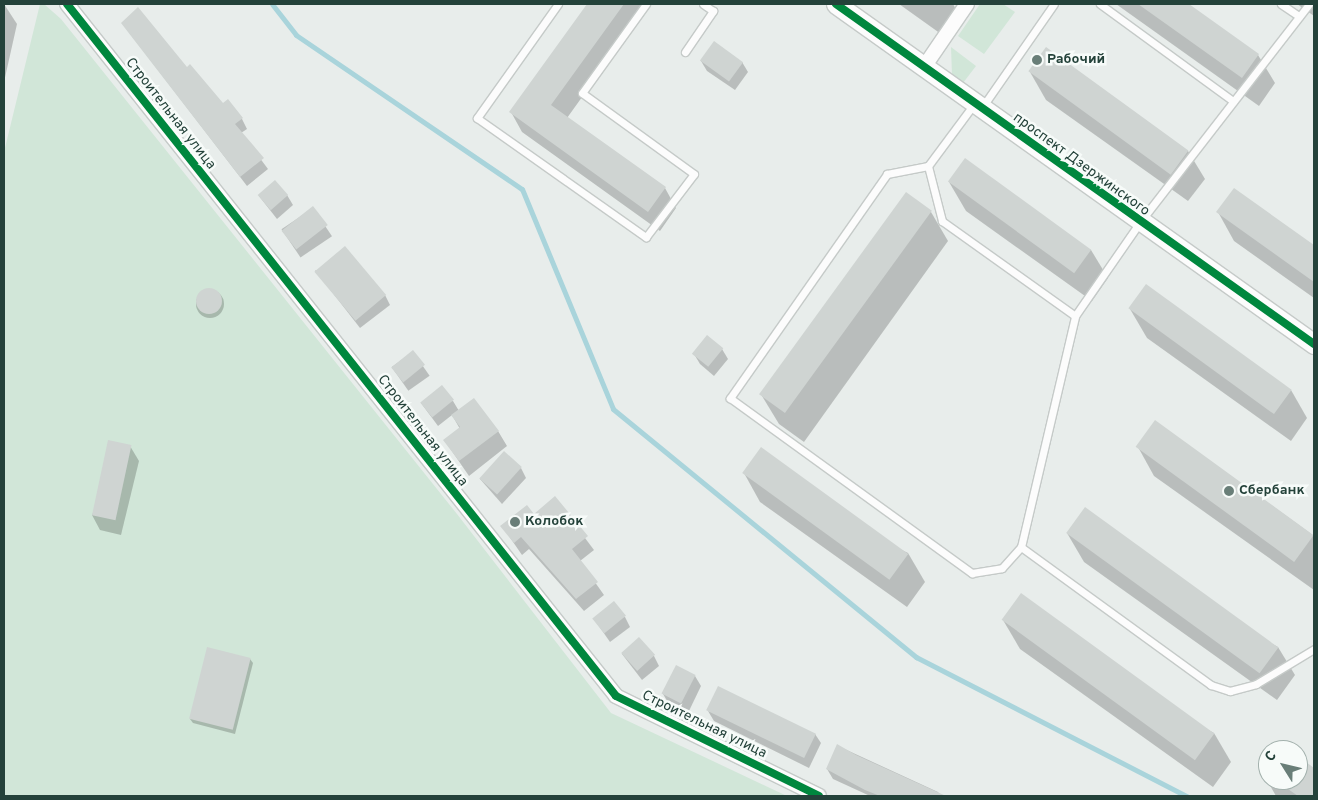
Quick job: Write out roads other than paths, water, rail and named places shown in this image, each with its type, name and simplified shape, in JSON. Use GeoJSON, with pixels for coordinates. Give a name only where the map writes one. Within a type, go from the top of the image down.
{"type":"FeatureCollection","features":[{"type":"Feature","properties":{"kind":"street","name":"Строительная улица"},"geometry":{"type":"LineString","coordinates":[[66,4],[616,696],[819,796]]}},
{"type":"Feature","properties":{"kind":"street","name":"проспект Дзержинского"},"geometry":{"type":"LineString","coordinates":[[836,4],[1314,344]]}},
{"type":"Feature","properties":{"kind":"street"},"geometry":{"type":"LineString","coordinates":[[924,67],[967,4]]}},
{"type":"Feature","properties":{"kind":"lane"},"geometry":{"type":"LineString","coordinates":[[558,4],[477,118],[646,237],[694,174],[582,93],[646,4]]}},
{"type":"Feature","properties":{"kind":"lane"},"geometry":{"type":"LineString","coordinates":[[685,52],[713,11],[703,4]]}},
{"type":"Feature","properties":{"kind":"lane"},"geometry":{"type":"LineString","coordinates":[[1054,4],[978,106],[928,166],[887,174],[730,398],[972,573],[1002,568],[1021,547],[1075,316],[1140,222],[1309,4]]}},
{"type":"Feature","properties":{"kind":"lane"},"geometry":{"type":"LineString","coordinates":[[1100,4],[1233,102]]}},
{"type":"Feature","properties":{"kind":"lane"},"geometry":{"type":"LineString","coordinates":[[1281,4],[1299,16]]}},
{"type":"Feature","properties":{"kind":"lane"},"geometry":{"type":"LineString","coordinates":[[928,166],[942,221],[1075,316]]}},
{"type":"Feature","properties":{"kind":"lane"},"geometry":{"type":"LineString","coordinates":[[1021,547],[1211,686],[1230,691],[1256,684],[1314,649]]}},
{"type":"Feature","properties":{"kind":"waterway"},"geometry":{"type":"LineString","coordinates":[[272,4],[296,35],[522,189],[613,409],[916,657],[1187,796]]}},
{"type":"Feature","properties":{"kind":"place","name":"Рабочий"},"geometry":{"type":"Point","coordinates":[1037,60]}},
{"type":"Feature","properties":{"kind":"place","name":"Сбербанк"},"geometry":{"type":"Point","coordinates":[1229,491]}},
{"type":"Feature","properties":{"kind":"place","name":"Колобок"},"geometry":{"type":"Point","coordinates":[515,522]}}]}
